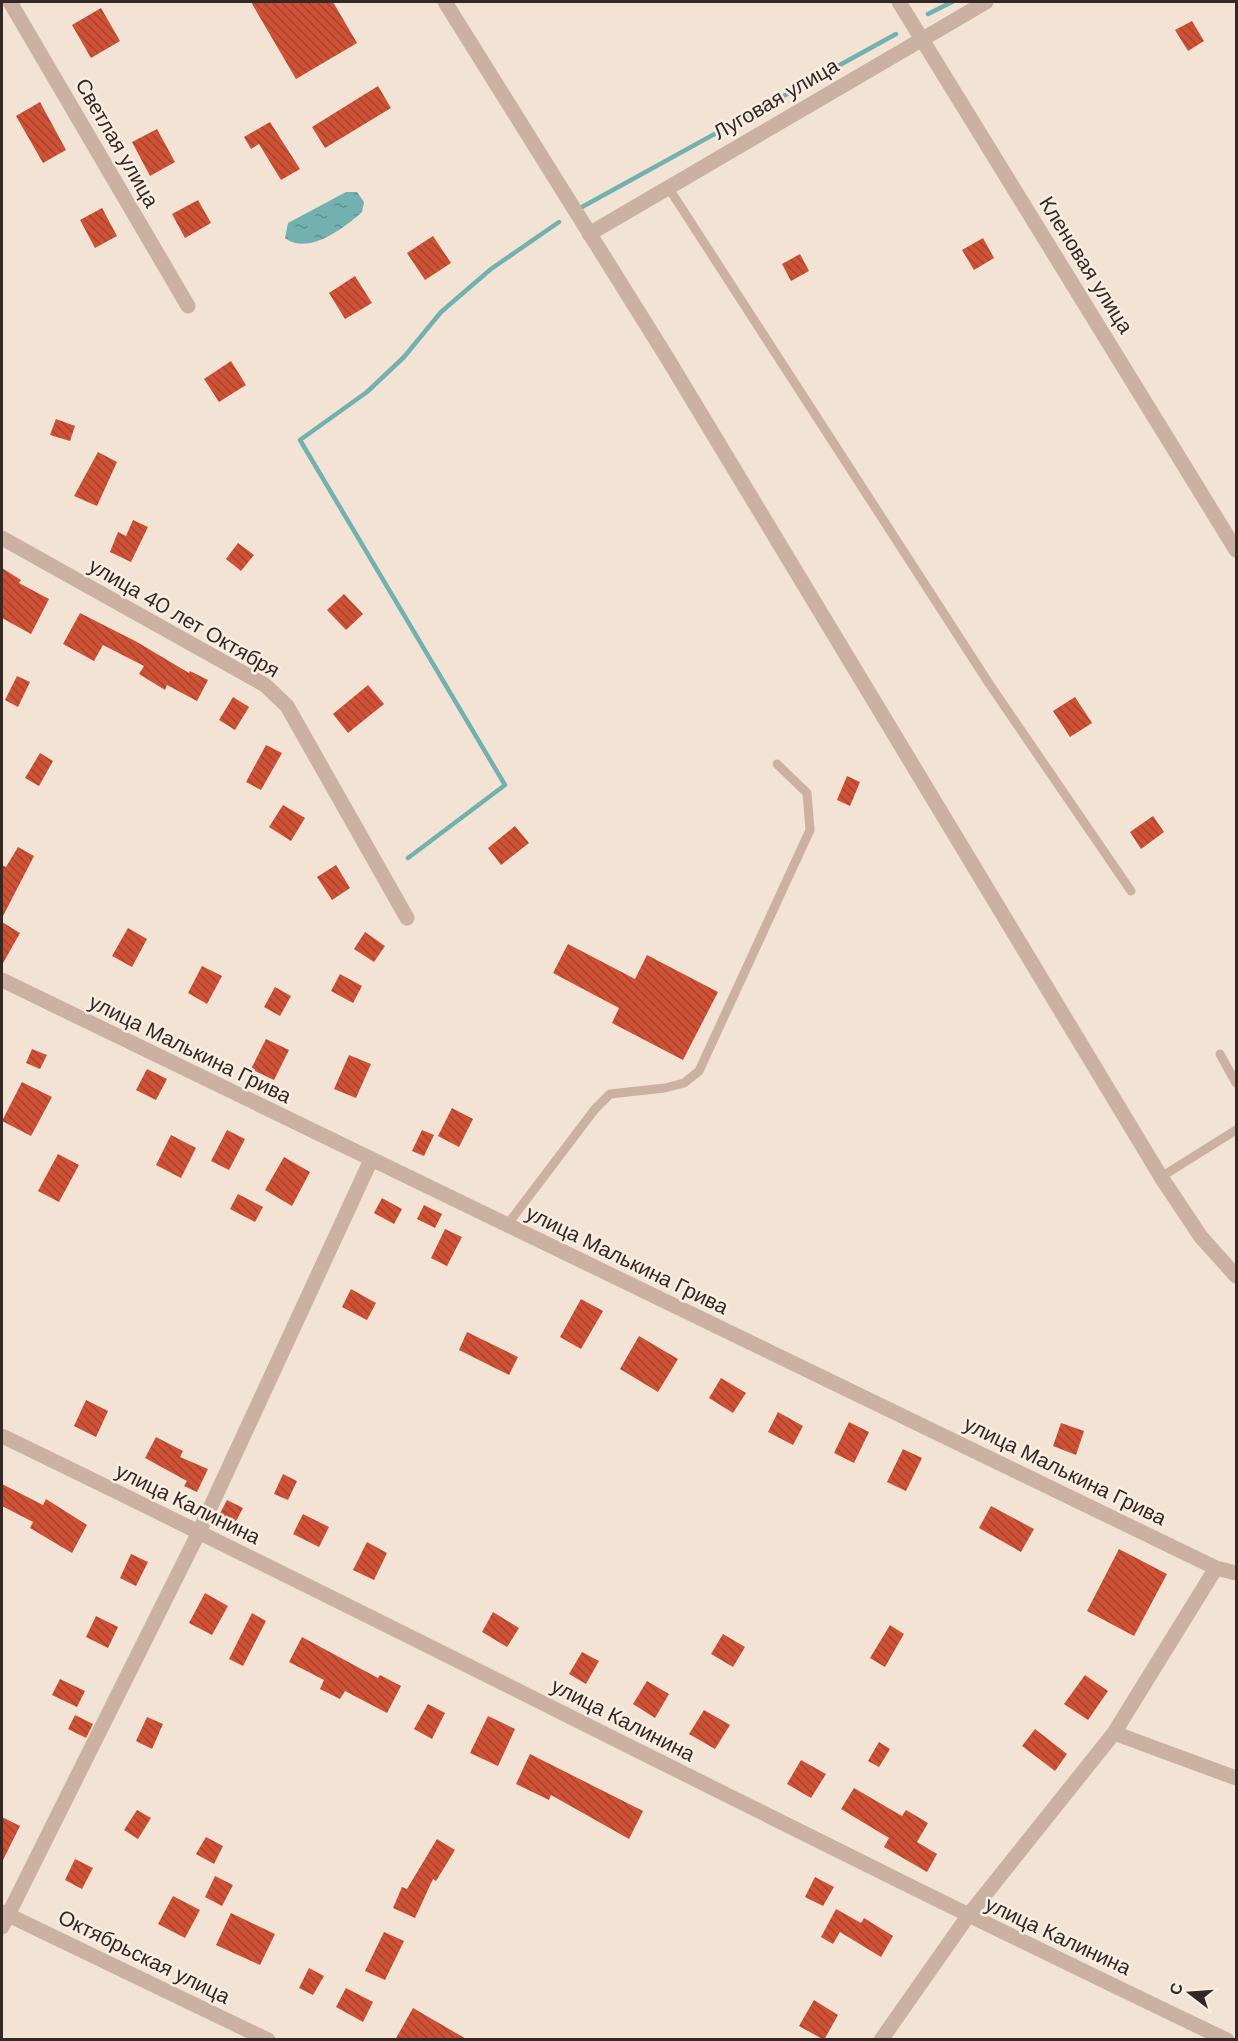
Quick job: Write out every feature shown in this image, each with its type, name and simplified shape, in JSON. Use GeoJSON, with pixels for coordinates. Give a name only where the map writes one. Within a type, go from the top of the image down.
{"type":"FeatureCollection","features":[{"type":"Feature","properties":{"kind":"street","name":"Светлая улица"},"geometry":{"type":"LineString","coordinates":[[10,2],[188,306]]}},
{"type":"Feature","properties":{"kind":"street"},"geometry":{"type":"LineString","coordinates":[[445,2],[672,366],[1161,1177],[1202,1238],[1236,1276]]}},
{"type":"Feature","properties":{"kind":"street","name":"Кленовая улица"},"geometry":{"type":"LineString","coordinates":[[899,2],[1236,550]]}},
{"type":"Feature","properties":{"kind":"street","name":"Луговая улица"},"geometry":{"type":"LineString","coordinates":[[589,234],[986,2]]}},
{"type":"Feature","properties":{"kind":"street","name":"улица 40 лет Октября"},"geometry":{"type":"LineString","coordinates":[[2,538],[265,685],[287,706],[407,918]]}},
{"type":"Feature","properties":{"kind":"street","name":"улица Малькина Грива"},"geometry":{"type":"LineString","coordinates":[[2,980],[1216,1568],[1236,1573]]}},
{"type":"Feature","properties":{"kind":"street"},"geometry":{"type":"LineString","coordinates":[[4,1918],[199,1532],[370,1160]]}},
{"type":"Feature","properties":{"kind":"street","name":"улица Калинина"},"geometry":{"type":"LineString","coordinates":[[2,1436],[968,1916],[1227,2040]]}},
{"type":"Feature","properties":{"kind":"street"},"geometry":{"type":"LineString","coordinates":[[881,2040],[968,1916],[1114,1733],[1216,1568]]}},
{"type":"Feature","properties":{"kind":"street"},"geometry":{"type":"LineString","coordinates":[[1114,1733],[1236,1778]]}},
{"type":"Feature","properties":{"kind":"street","name":"Октябрьская улица"},"geometry":{"type":"LineString","coordinates":[[4,1918],[268,2040]]}},
{"type":"Feature","properties":{"kind":"lane"},"geometry":{"type":"LineString","coordinates":[[668,187],[990,685],[1131,891]]}},
{"type":"Feature","properties":{"kind":"lane"},"geometry":{"type":"LineString","coordinates":[[507,1225],[595,1109],[610,1094],[665,1088],[684,1083],[699,1071],[810,830],[807,793],[777,764]]}},
{"type":"Feature","properties":{"kind":"lane"},"geometry":{"type":"LineString","coordinates":[[1220,1054],[1236,1083]]}},
{"type":"Feature","properties":{"kind":"lane"},"geometry":{"type":"LineString","coordinates":[[1161,1177],[1236,1130]]}},
{"type":"Feature","properties":{"kind":"water"},"geometry":{"type":"Polygon","coordinates":[[[346,192],[357,192],[364,202],[362,212],[346,225],[315,242],[294,243],[285,238],[288,223],[346,192]]]}},
{"type":"Feature","properties":{"kind":"building"},"geometry":{"type":"Polygon","coordinates":[[[251,2],[333,2],[357,43],[296,79],[251,2]]]}},
{"type":"Feature","properties":{"kind":"building"},"geometry":{"type":"Polygon","coordinates":[[[101,8],[120,41],[91,58],[72,25],[101,8]]]}},
{"type":"Feature","properties":{"kind":"building"},"geometry":{"type":"Polygon","coordinates":[[[1192,21],[1204,41],[1188,51],[1175,30],[1192,21]]]}},
{"type":"Feature","properties":{"kind":"building"},"geometry":{"type":"Polygon","coordinates":[[[378,86],[391,108],[325,148],[312,127],[378,86]]]}},
{"type":"Feature","properties":{"kind":"building"},"geometry":{"type":"Polygon","coordinates":[[[40,102],[66,150],[43,163],[16,116],[40,102]]]}},
{"type":"Feature","properties":{"kind":"building"},"geometry":{"type":"Polygon","coordinates":[[[270,122],[300,169],[281,180],[259,144],[251,149],[244,137],[270,122]]]}},
{"type":"Feature","properties":{"kind":"building"},"geometry":{"type":"Polygon","coordinates":[[[157,129],[175,162],[150,176],[132,142],[157,129]]]}},
{"type":"Feature","properties":{"kind":"building"},"geometry":{"type":"Polygon","coordinates":[[[198,200],[211,223],[185,238],[172,214],[198,200]]]}},
{"type":"Feature","properties":{"kind":"building"},"geometry":{"type":"Polygon","coordinates":[[[102,208],[117,236],[95,248],[80,220],[102,208]]]}},
{"type":"Feature","properties":{"kind":"building"},"geometry":{"type":"Polygon","coordinates":[[[433,236],[451,263],[425,280],[407,253],[433,236]]]}},
{"type":"Feature","properties":{"kind":"building"},"geometry":{"type":"Polygon","coordinates":[[[983,238],[994,258],[974,270],[962,250],[983,238]]]}},
{"type":"Feature","properties":{"kind":"building"},"geometry":{"type":"Polygon","coordinates":[[[800,254],[809,271],[791,281],[782,264],[800,254]]]}},
{"type":"Feature","properties":{"kind":"building"},"geometry":{"type":"Polygon","coordinates":[[[355,276],[372,303],[345,319],[329,293],[355,276]]]}},
{"type":"Feature","properties":{"kind":"building"},"geometry":{"type":"Polygon","coordinates":[[[231,361],[246,385],[219,402],[204,379],[231,361]]]}},
{"type":"Feature","properties":{"kind":"building"},"geometry":{"type":"Polygon","coordinates":[[[56,419],[75,426],[70,441],[50,435],[56,419]]]}},
{"type":"Feature","properties":{"kind":"building"},"geometry":{"type":"Polygon","coordinates":[[[98,452],[117,462],[97,506],[74,496],[98,452]]]}},
{"type":"Feature","properties":{"kind":"building"},"geometry":{"type":"Polygon","coordinates":[[[133,520],[148,527],[131,562],[110,552],[118,532],[126,536],[133,520]]]}},
{"type":"Feature","properties":{"kind":"building"},"geometry":{"type":"Polygon","coordinates":[[[238,543],[254,555],[241,571],[226,559],[238,543]]]}},
{"type":"Feature","properties":{"kind":"building"},"geometry":{"type":"Polygon","coordinates":[[[2,568],[21,580],[19,583],[49,599],[31,634],[2,618],[2,568]]]}},
{"type":"Feature","properties":{"kind":"building"},"geometry":{"type":"Polygon","coordinates":[[[344,594],[363,614],[346,630],[327,610],[344,594]]]}},
{"type":"Feature","properties":{"kind":"building"},"geometry":{"type":"Polygon","coordinates":[[[80,613],[137,642],[189,673],[190,671],[208,680],[197,701],[167,685],[165,690],[139,674],[144,666],[103,645],[94,661],[63,644],[80,613]]]}},
{"type":"Feature","properties":{"kind":"building"},"geometry":{"type":"Polygon","coordinates":[[[17,676],[30,682],[18,707],[5,700],[17,676]]]}},
{"type":"Feature","properties":{"kind":"building"},"geometry":{"type":"Polygon","coordinates":[[[368,685],[384,704],[348,733],[333,714],[368,685]]]}},
{"type":"Feature","properties":{"kind":"building"},"geometry":{"type":"Polygon","coordinates":[[[233,697],[249,707],[235,730],[219,720],[233,697]]]}},
{"type":"Feature","properties":{"kind":"building"},"geometry":{"type":"Polygon","coordinates":[[[1075,697],[1092,723],[1070,737],[1053,711],[1075,697]]]}},
{"type":"Feature","properties":{"kind":"building"},"geometry":{"type":"Polygon","coordinates":[[[266,745],[282,753],[261,790],[246,782],[266,745]]]}},
{"type":"Feature","properties":{"kind":"building"},"geometry":{"type":"Polygon","coordinates":[[[40,753],[53,761],[39,786],[25,778],[40,753]]]}},
{"type":"Feature","properties":{"kind":"building"},"geometry":{"type":"Polygon","coordinates":[[[847,776],[860,782],[850,806],[837,800],[847,776]]]}},
{"type":"Feature","properties":{"kind":"building"},"geometry":{"type":"Polygon","coordinates":[[[283,805],[305,818],[291,841],[269,827],[283,805]]]}},
{"type":"Feature","properties":{"kind":"building"},"geometry":{"type":"Polygon","coordinates":[[[1153,816],[1164,832],[1141,849],[1130,832],[1153,816]]]}},
{"type":"Feature","properties":{"kind":"building"},"geometry":{"type":"Polygon","coordinates":[[[515,826],[529,843],[501,865],[488,848],[515,826]]]}},
{"type":"Feature","properties":{"kind":"building"},"geometry":{"type":"Polygon","coordinates":[[[18,847],[34,856],[2,918],[2,865],[6,867],[18,847]]]}},
{"type":"Feature","properties":{"kind":"building"},"geometry":{"type":"Polygon","coordinates":[[[336,865],[350,888],[332,900],[317,877],[336,865]]]}},
{"type":"Feature","properties":{"kind":"building"},"geometry":{"type":"Polygon","coordinates":[[[2,922],[20,933],[2,965],[2,922]]]}},
{"type":"Feature","properties":{"kind":"building"},"geometry":{"type":"Polygon","coordinates":[[[128,928],[147,939],[132,967],[112,956],[128,928]]]}},
{"type":"Feature","properties":{"kind":"building"},"geometry":{"type":"Polygon","coordinates":[[[365,932],[385,946],[374,962],[354,949],[365,932]]]}},
{"type":"Feature","properties":{"kind":"building"},"geometry":{"type":"Polygon","coordinates":[[[568,944],[635,979],[647,955],[718,992],[683,1060],[612,1023],[619,1008],[553,973],[568,944]]]}},
{"type":"Feature","properties":{"kind":"building"},"geometry":{"type":"Polygon","coordinates":[[[202,966],[222,976],[207,1004],[188,993],[202,966]]]}},
{"type":"Feature","properties":{"kind":"building"},"geometry":{"type":"Polygon","coordinates":[[[340,974],[362,986],[353,1003],[331,991],[340,974]]]}},
{"type":"Feature","properties":{"kind":"building"},"geometry":{"type":"Polygon","coordinates":[[[275,987],[291,996],[280,1016],[264,1007],[275,987]]]}},
{"type":"Feature","properties":{"kind":"building"},"geometry":{"type":"Polygon","coordinates":[[[266,1039],[289,1050],[274,1080],[251,1069],[266,1039]]]}},
{"type":"Feature","properties":{"kind":"building"},"geometry":{"type":"Polygon","coordinates":[[[32,1049],[47,1055],[40,1069],[26,1063],[32,1049]]]}},
{"type":"Feature","properties":{"kind":"building"},"geometry":{"type":"Polygon","coordinates":[[[349,1055],[371,1064],[356,1098],[334,1089],[349,1055]]]}},
{"type":"Feature","properties":{"kind":"building"},"geometry":{"type":"Polygon","coordinates":[[[147,1069],[167,1079],[156,1100],[136,1090],[147,1069]]]}},
{"type":"Feature","properties":{"kind":"building"},"geometry":{"type":"Polygon","coordinates":[[[22,1082],[52,1097],[31,1136],[2,1121],[22,1082]]]}},
{"type":"Feature","properties":{"kind":"building"},"geometry":{"type":"Polygon","coordinates":[[[452,1108],[473,1119],[459,1147],[438,1136],[452,1108]]]}},
{"type":"Feature","properties":{"kind":"building"},"geometry":{"type":"Polygon","coordinates":[[[227,1130],[245,1139],[229,1170],[211,1161],[227,1130]]]}},
{"type":"Feature","properties":{"kind":"building"},"geometry":{"type":"Polygon","coordinates":[[[422,1130],[434,1135],[424,1156],[412,1151],[422,1130]]]}},
{"type":"Feature","properties":{"kind":"building"},"geometry":{"type":"Polygon","coordinates":[[[171,1135],[196,1148],[181,1178],[156,1165],[171,1135]]]}},
{"type":"Feature","properties":{"kind":"building"},"geometry":{"type":"Polygon","coordinates":[[[58,1154],[79,1165],[59,1202],[38,1191],[58,1154]]]}},
{"type":"Feature","properties":{"kind":"building"},"geometry":{"type":"Polygon","coordinates":[[[284,1157],[310,1172],[292,1206],[265,1190],[284,1157]]]}},
{"type":"Feature","properties":{"kind":"building"},"geometry":{"type":"Polygon","coordinates":[[[238,1194],[263,1207],[255,1222],[230,1209],[238,1194]]]}},
{"type":"Feature","properties":{"kind":"building"},"geometry":{"type":"Polygon","coordinates":[[[382,1198],[402,1209],[394,1224],[374,1213],[382,1198]]]}},
{"type":"Feature","properties":{"kind":"building"},"geometry":{"type":"Polygon","coordinates":[[[424,1205],[442,1214],[435,1228],[417,1219],[424,1205]]]}},
{"type":"Feature","properties":{"kind":"building"},"geometry":{"type":"Polygon","coordinates":[[[445,1229],[462,1237],[447,1266],[431,1258],[445,1229]]]}},
{"type":"Feature","properties":{"kind":"building"},"geometry":{"type":"Polygon","coordinates":[[[351,1289],[376,1303],[367,1320],[342,1307],[351,1289]]]}},
{"type":"Feature","properties":{"kind":"building"},"geometry":{"type":"Polygon","coordinates":[[[581,1299],[603,1311],[581,1349],[560,1337],[581,1299]]]}},
{"type":"Feature","properties":{"kind":"building"},"geometry":{"type":"Polygon","coordinates":[[[467,1332],[518,1357],[509,1375],[459,1350],[467,1332]]]}},
{"type":"Feature","properties":{"kind":"building"},"geometry":{"type":"Polygon","coordinates":[[[639,1336],[678,1359],[658,1392],[620,1369],[639,1336]]]}},
{"type":"Feature","properties":{"kind":"building"},"geometry":{"type":"Polygon","coordinates":[[[721,1378],[746,1393],[733,1413],[709,1398],[721,1378]]]}},
{"type":"Feature","properties":{"kind":"building"},"geometry":{"type":"Polygon","coordinates":[[[86,1400],[108,1411],[96,1437],[74,1426],[86,1400]]]}},
{"type":"Feature","properties":{"kind":"building"},"geometry":{"type":"Polygon","coordinates":[[[778,1412],[803,1426],[793,1445],[768,1432],[778,1412]]]}},
{"type":"Feature","properties":{"kind":"building"},"geometry":{"type":"Polygon","coordinates":[[[849,1422],[869,1432],[854,1463],[834,1453],[849,1422]]]}},
{"type":"Feature","properties":{"kind":"building"},"geometry":{"type":"Polygon","coordinates":[[[1061,1423],[1084,1431],[1076,1455],[1053,1446],[1061,1423]]]}},
{"type":"Feature","properties":{"kind":"building"},"geometry":{"type":"Polygon","coordinates":[[[156,1437],[183,1451],[180,1457],[208,1469],[197,1492],[184,1486],[187,1481],[145,1458],[156,1437]]]}},
{"type":"Feature","properties":{"kind":"building"},"geometry":{"type":"Polygon","coordinates":[[[903,1449],[922,1458],[906,1491],[887,1482],[903,1449]]]}},
{"type":"Feature","properties":{"kind":"building"},"geometry":{"type":"Polygon","coordinates":[[[283,1474],[297,1481],[288,1500],[274,1494],[283,1474]]]}},
{"type":"Feature","properties":{"kind":"building"},"geometry":{"type":"Polygon","coordinates":[[[2,1484],[43,1505],[46,1499],[87,1525],[72,1553],[30,1528],[33,1522],[2,1506],[2,1484]]]}},
{"type":"Feature","properties":{"kind":"building"},"geometry":{"type":"Polygon","coordinates":[[[227,1500],[243,1508],[233,1527],[217,1519],[227,1500]]]}},
{"type":"Feature","properties":{"kind":"building"},"geometry":{"type":"Polygon","coordinates":[[[991,1506],[1034,1529],[1021,1552],[979,1528],[991,1506]]]}},
{"type":"Feature","properties":{"kind":"building"},"geometry":{"type":"Polygon","coordinates":[[[303,1514],[329,1527],[319,1547],[293,1534],[303,1514]]]}},
{"type":"Feature","properties":{"kind":"building"},"geometry":{"type":"Polygon","coordinates":[[[367,1542],[387,1553],[374,1580],[353,1570],[367,1542]]]}},
{"type":"Feature","properties":{"kind":"building"},"geometry":{"type":"Polygon","coordinates":[[[1119,1549],[1167,1574],[1134,1636],[1087,1611],[1119,1549]]]}},
{"type":"Feature","properties":{"kind":"building"},"geometry":{"type":"Polygon","coordinates":[[[131,1554],[148,1562],[136,1586],[120,1578],[131,1554]]]}},
{"type":"Feature","properties":{"kind":"building"},"geometry":{"type":"Polygon","coordinates":[[[205,1593],[228,1606],[212,1635],[189,1623],[205,1593]]]}},
{"type":"Feature","properties":{"kind":"building"},"geometry":{"type":"Polygon","coordinates":[[[493,1612],[519,1628],[507,1647],[482,1632],[493,1612]]]}},
{"type":"Feature","properties":{"kind":"building"},"geometry":{"type":"Polygon","coordinates":[[[252,1613],[266,1621],[243,1666],[229,1659],[252,1613]]]}},
{"type":"Feature","properties":{"kind":"building"},"geometry":{"type":"Polygon","coordinates":[[[96,1616],[118,1627],[108,1648],[86,1637],[96,1616]]]}},
{"type":"Feature","properties":{"kind":"building"},"geometry":{"type":"Polygon","coordinates":[[[890,1625],[904,1634],[885,1667],[870,1658],[890,1625]]]}},
{"type":"Feature","properties":{"kind":"building"},"geometry":{"type":"Polygon","coordinates":[[[723,1634],[745,1647],[733,1667],[711,1654],[723,1634]]]}},
{"type":"Feature","properties":{"kind":"building"},"geometry":{"type":"Polygon","coordinates":[[[302,1637],[378,1678],[380,1675],[401,1686],[387,1713],[345,1691],[340,1699],[320,1689],[324,1680],[289,1662],[302,1637]]]}},
{"type":"Feature","properties":{"kind":"building"},"geometry":{"type":"Polygon","coordinates":[[[582,1652],[599,1661],[586,1684],[569,1674],[582,1652]]]}},
{"type":"Feature","properties":{"kind":"building"},"geometry":{"type":"Polygon","coordinates":[[[1085,1675],[1108,1691],[1088,1720],[1064,1704],[1085,1675]]]}},
{"type":"Feature","properties":{"kind":"building"},"geometry":{"type":"Polygon","coordinates":[[[60,1679],[85,1691],[77,1707],[52,1695],[60,1679]]]}},
{"type":"Feature","properties":{"kind":"building"},"geometry":{"type":"Polygon","coordinates":[[[647,1681],[669,1694],[655,1718],[633,1704],[647,1681]]]}},
{"type":"Feature","properties":{"kind":"building"},"geometry":{"type":"Polygon","coordinates":[[[428,1704],[445,1713],[432,1739],[414,1729],[428,1704]]]}},
{"type":"Feature","properties":{"kind":"building"},"geometry":{"type":"Polygon","coordinates":[[[704,1710],[730,1725],[715,1749],[689,1734],[704,1710]]]}},
{"type":"Feature","properties":{"kind":"building"},"geometry":{"type":"Polygon","coordinates":[[[75,1715],[93,1724],[86,1738],[68,1729],[75,1715]]]}},
{"type":"Feature","properties":{"kind":"building"},"geometry":{"type":"Polygon","coordinates":[[[488,1716],[515,1729],[498,1766],[470,1753],[488,1716]]]}},
{"type":"Feature","properties":{"kind":"building"},"geometry":{"type":"Polygon","coordinates":[[[147,1717],[163,1724],[152,1749],[136,1741],[147,1717]]]}},
{"type":"Feature","properties":{"kind":"building"},"geometry":{"type":"Polygon","coordinates":[[[1035,1729],[1067,1754],[1055,1771],[1022,1746],[1035,1729]]]}},
{"type":"Feature","properties":{"kind":"building"},"geometry":{"type":"Polygon","coordinates":[[[879,1742],[890,1749],[879,1767],[868,1761],[879,1742]]]}},
{"type":"Feature","properties":{"kind":"building"},"geometry":{"type":"Polygon","coordinates":[[[530,1754],[643,1811],[629,1839],[551,1795],[549,1800],[516,1784],[530,1754]]]}},
{"type":"Feature","properties":{"kind":"building"},"geometry":{"type":"Polygon","coordinates":[[[801,1760],[826,1774],[811,1798],[787,1784],[801,1760]]]}},
{"type":"Feature","properties":{"kind":"building"},"geometry":{"type":"Polygon","coordinates":[[[854,1788],[902,1816],[906,1810],[928,1823],[917,1842],[937,1854],[927,1872],[884,1847],[889,1838],[841,1809],[854,1788]]]}},
{"type":"Feature","properties":{"kind":"building"},"geometry":{"type":"Polygon","coordinates":[[[137,1810],[151,1818],[138,1839],[124,1830],[137,1810]]]}},
{"type":"Feature","properties":{"kind":"building"},"geometry":{"type":"Polygon","coordinates":[[[2,1817],[20,1826],[2,1862],[2,1817]]]}},
{"type":"Feature","properties":{"kind":"building"},"geometry":{"type":"Polygon","coordinates":[[[206,1837],[223,1846],[214,1864],[196,1854],[206,1837]]]}},
{"type":"Feature","properties":{"kind":"building"},"geometry":{"type":"Polygon","coordinates":[[[437,1839],[455,1850],[436,1881],[433,1879],[415,1918],[393,1908],[402,1887],[407,1889],[437,1839]]]}},
{"type":"Feature","properties":{"kind":"building"},"geometry":{"type":"Polygon","coordinates":[[[75,1859],[93,1868],[82,1889],[65,1880],[75,1859]]]}},
{"type":"Feature","properties":{"kind":"building"},"geometry":{"type":"Polygon","coordinates":[[[215,1876],[233,1885],[222,1906],[205,1897],[215,1876]]]}},
{"type":"Feature","properties":{"kind":"building"},"geometry":{"type":"Polygon","coordinates":[[[815,1877],[834,1887],[823,1906],[805,1897],[815,1877]]]}},
{"type":"Feature","properties":{"kind":"building"},"geometry":{"type":"Polygon","coordinates":[[[173,1896],[200,1910],[185,1938],[158,1924],[173,1896]]]}},
{"type":"Feature","properties":{"kind":"building"},"geometry":{"type":"Polygon","coordinates":[[[836,1909],[861,1923],[864,1918],[893,1936],[881,1957],[840,1932],[833,1944],[821,1937],[836,1909]]]}},
{"type":"Feature","properties":{"kind":"building"},"geometry":{"type":"Polygon","coordinates":[[[231,1913],[275,1934],[260,1965],[216,1945],[231,1913]]]}},
{"type":"Feature","properties":{"kind":"building"},"geometry":{"type":"Polygon","coordinates":[[[384,1932],[404,1941],[385,1980],[365,1971],[384,1932]]]}},
{"type":"Feature","properties":{"kind":"building"},"geometry":{"type":"Polygon","coordinates":[[[309,1968],[324,1976],[313,1995],[299,1988],[309,1968]]]}},
{"type":"Feature","properties":{"kind":"building"},"geometry":{"type":"Polygon","coordinates":[[[346,1988],[373,2002],[363,2022],[336,2007],[346,1988]]]}},
{"type":"Feature","properties":{"kind":"building"},"geometry":{"type":"Polygon","coordinates":[[[814,2000],[838,2015],[824,2040],[799,2026],[814,2000]]]}},
{"type":"Feature","properties":{"kind":"building"},"geometry":{"type":"Polygon","coordinates":[[[413,2008],[468,2040],[395,2040],[413,2008]]]}},
{"type":"Feature","properties":{"kind":"waterway"},"geometry":{"type":"LineString","coordinates":[[928,14],[952,2]]}},
{"type":"Feature","properties":{"kind":"waterway"},"geometry":{"type":"LineString","coordinates":[[582,207],[896,34]]}},
{"type":"Feature","properties":{"kind":"waterway"},"geometry":{"type":"LineString","coordinates":[[408,858],[505,785],[300,440],[367,392],[404,357],[441,312],[491,269],[559,222]]}}]}
